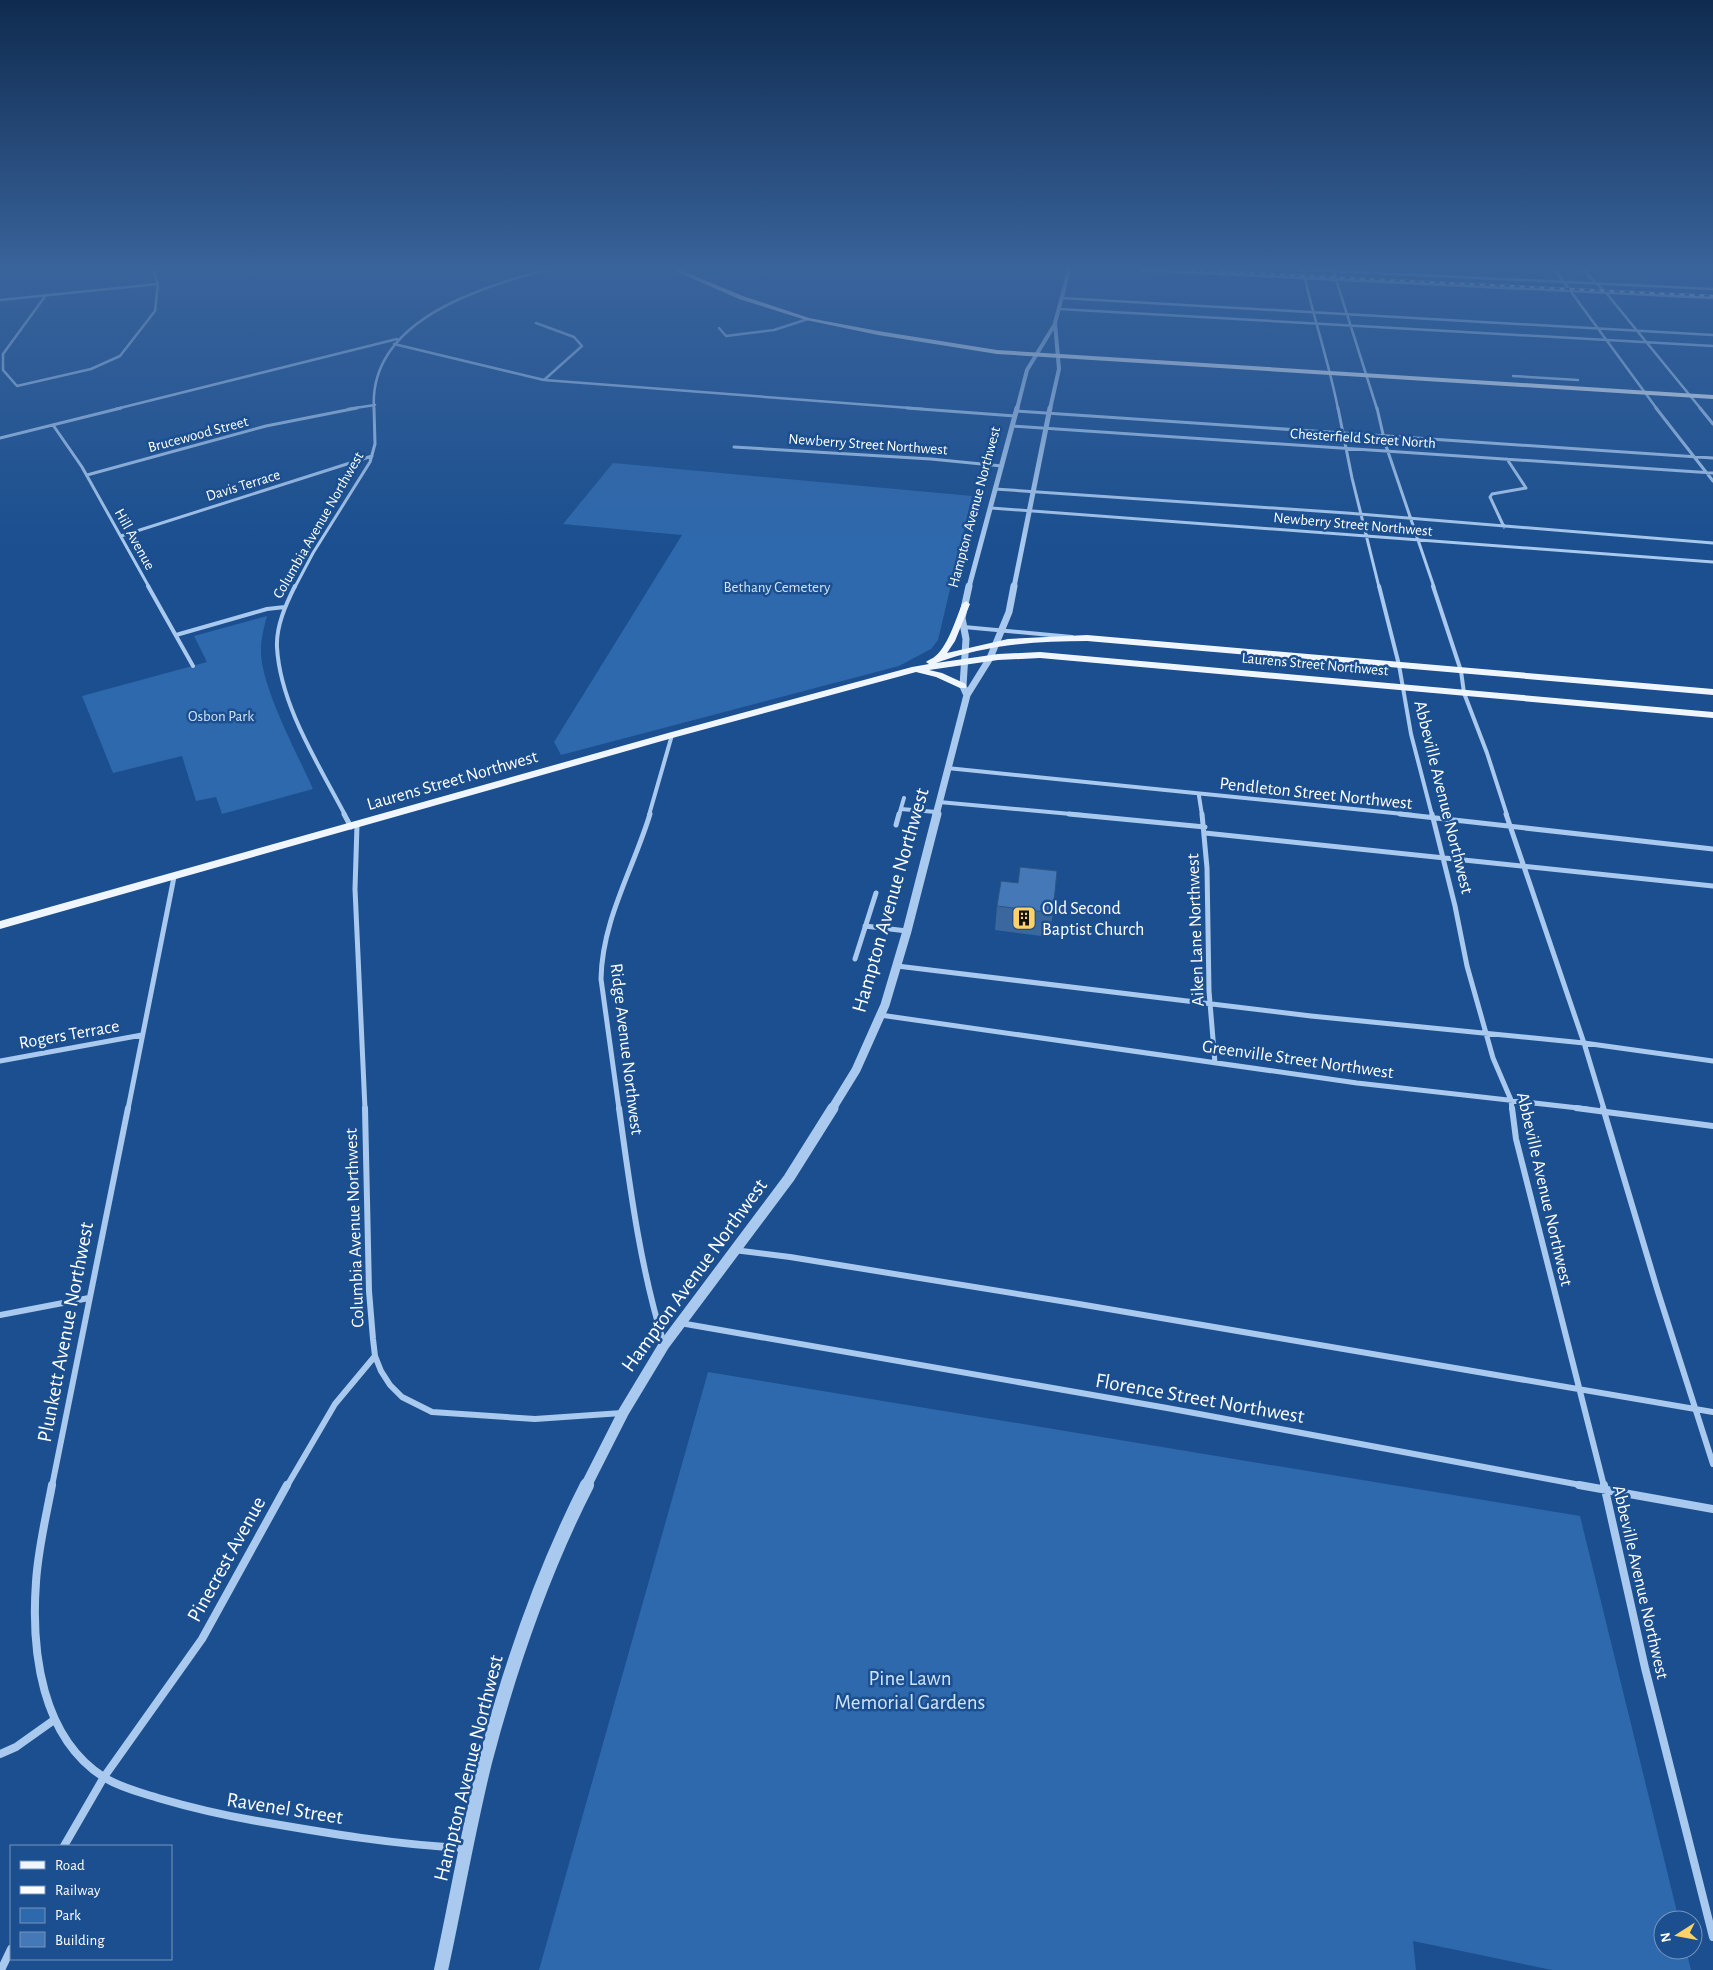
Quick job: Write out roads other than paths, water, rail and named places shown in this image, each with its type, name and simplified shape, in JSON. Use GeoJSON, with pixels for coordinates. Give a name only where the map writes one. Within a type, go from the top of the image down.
{"type":"FeatureCollection","features":[{"type":"Feature","properties":{"kind":"main road"},"geometry":{"type":"LineString","coordinates":[[1148,362],[1713,397]]}},
{"type":"Feature","properties":{"kind":"main road"},"geometry":{"type":"LineString","coordinates":[[937,660],[952,641],[966,604]]}},
{"type":"Feature","properties":{"kind":"main road","name":"Laurens Street Northwest"},"geometry":{"type":"LineString","coordinates":[[0,925],[672,735],[915,669],[966,650],[996,643],[1088,638],[1713,692]]}},
{"type":"Feature","properties":{"kind":"main road"},"geometry":{"type":"LineString","coordinates":[[1031,656],[1025,646],[1032,640]]}},
{"type":"Feature","properties":{"kind":"main road","name":"Laurens Street Northwest"},"geometry":{"type":"LineString","coordinates":[[915,669],[990,658],[1031,656],[1713,715]]}},
{"type":"Feature","properties":{"kind":"main road"},"geometry":{"type":"LineString","coordinates":[[915,669],[939,675],[965,691]]}},
{"type":"Feature","properties":{"kind":"street"},"geometry":{"type":"LineString","coordinates":[[2,362],[3,370],[17,386],[92,369],[107,362]]}},
{"type":"Feature","properties":{"kind":"street"},"geometry":{"type":"LineString","coordinates":[[0,438],[307,362]]}},
{"type":"Feature","properties":{"kind":"street","name":"Columbia Avenue Northwest"},"geometry":{"type":"LineString","coordinates":[[382,362],[374,386],[376,434],[372,456],[285,607],[279,621],[277,634],[281,674],[298,721],[354,826],[370,1291],[375,1356],[381,1371],[390,1385],[402,1397],[432,1412],[490,1418],[535,1419],[623,1413]]}},
{"type":"Feature","properties":{"kind":"street","name":"Chesterfield Street North"},"geometry":{"type":"LineString","coordinates":[[466,362],[544,380],[1015,414],[1049,413],[1713,458]]}},
{"type":"Feature","properties":{"kind":"street"},"geometry":{"type":"LineString","coordinates":[[544,380],[564,362]]}},
{"type":"Feature","properties":{"kind":"street","name":"Hampton Avenue Northwest"},"geometry":{"type":"LineString","coordinates":[[441,1970],[485,1764],[501,1707],[530,1617],[571,1516],[623,1413],[664,1344],[789,1178],[846,1088],[880,1015],[907,931],[965,691],[966,650],[962,618],[1015,414],[1027,370],[1031,362]]}},
{"type":"Feature","properties":{"kind":"street","name":"Hampton Avenue Northwest"},"geometry":{"type":"LineString","coordinates":[[965,691],[990,658],[1009,612],[1032,492],[1059,369],[1058,362]]}},
{"type":"Feature","properties":{"kind":"street","name":"Abbeville Avenue Northwest"},"geometry":{"type":"LineString","coordinates":[[1328,362],[1345,448],[1399,665],[1411,734],[1467,966],[1493,1058],[1511,1100],[1516,1140],[1605,1490],[1645,1668],[1713,1937]]}},
{"type":"Feature","properties":{"kind":"street"},"geometry":{"type":"LineString","coordinates":[[1362,362],[1388,451],[1461,671],[1464,692],[1487,753],[1522,864],[1584,1043],[1713,1464]]}},
{"type":"Feature","properties":{"kind":"street"},"geometry":{"type":"LineString","coordinates":[[1622,362],[1713,481]]}},
{"type":"Feature","properties":{"kind":"street"},"geometry":{"type":"LineString","coordinates":[[1663,362],[1713,424]]}},
{"type":"Feature","properties":{"kind":"street"},"geometry":{"type":"LineString","coordinates":[[1513,376],[1578,380]]}},
{"type":"Feature","properties":{"kind":"street"},"geometry":{"type":"LineString","coordinates":[[1545,378],[1552,387]]}},
{"type":"Feature","properties":{"kind":"street"},"geometry":{"type":"LineString","coordinates":[[1566,379],[1573,389]]}},
{"type":"Feature","properties":{"kind":"street","name":"Brucewood Street"},"geometry":{"type":"LineString","coordinates":[[87,475],[306,417],[375,405]]}},
{"type":"Feature","properties":{"kind":"street","name":"Hill Avenue"},"geometry":{"type":"LineString","coordinates":[[53,425],[87,475],[193,666]]}},
{"type":"Feature","properties":{"kind":"street","name":"Chesterfield Street North"},"geometry":{"type":"LineString","coordinates":[[1012,426],[1713,474]]}},
{"type":"Feature","properties":{"kind":"street","name":"Newberry Street Northwest"},"geometry":{"type":"LineString","coordinates":[[734,447],[931,459],[1002,466]]}},
{"type":"Feature","properties":{"kind":"street","name":"Davis Terrace"},"geometry":{"type":"LineString","coordinates":[[120,536],[372,456]]}},
{"type":"Feature","properties":{"kind":"street"},"geometry":{"type":"LineString","coordinates":[[1504,527],[1490,497],[1492,494],[1526,488],[1507,459]]}},
{"type":"Feature","properties":{"kind":"street","name":"Newberry Street Northwest"},"geometry":{"type":"LineString","coordinates":[[995,489],[1362,515],[1713,543]]}},
{"type":"Feature","properties":{"kind":"street","name":"Newberry Street Northwest"},"geometry":{"type":"LineString","coordinates":[[991,508],[1713,562]]}},
{"type":"Feature","properties":{"kind":"street"},"geometry":{"type":"LineString","coordinates":[[176,635],[267,609],[285,607]]}},
{"type":"Feature","properties":{"kind":"street","name":"Laurens Street Northwest"},"geometry":{"type":"LineString","coordinates":[[964,627],[1088,638]]}},
{"type":"Feature","properties":{"kind":"street","name":"Ridge Avenue Northwest"},"geometry":{"type":"LineString","coordinates":[[664,1344],[650,1298],[637,1234],[600,961],[607,926],[638,851],[672,735]]}},
{"type":"Feature","properties":{"kind":"street","name":"Pendleton Street Northwest"},"geometry":{"type":"LineString","coordinates":[[947,768],[1199,796],[1510,826],[1713,849]]}},
{"type":"Feature","properties":{"kind":"street","name":"Aiken Lane Northwest"},"geometry":{"type":"LineString","coordinates":[[1199,796],[1205,830],[1210,943],[1210,1003],[1215,1063]]}},
{"type":"Feature","properties":{"kind":"street"},"geometry":{"type":"LineString","coordinates":[[896,825],[904,798]]}},
{"type":"Feature","properties":{"kind":"street"},"geometry":{"type":"LineString","coordinates":[[938,802],[1713,886]]}},
{"type":"Feature","properties":{"kind":"street"},"geometry":{"type":"LineString","coordinates":[[901,809],[936,812]]}},
{"type":"Feature","properties":{"kind":"street","name":"Plunkett Avenue Northwest"},"geometry":{"type":"LineString","coordinates":[[104,1777],[77,1756],[54,1720],[39,1661],[36,1622],[36,1582],[41,1542],[174,876]]}},
{"type":"Feature","properties":{"kind":"street"},"geometry":{"type":"LineString","coordinates":[[855,958],[876,894]]}},
{"type":"Feature","properties":{"kind":"street"},"geometry":{"type":"LineString","coordinates":[[865,926],[907,931]]}},
{"type":"Feature","properties":{"kind":"street"},"geometry":{"type":"LineString","coordinates":[[897,966],[1311,1016],[1584,1043],[1713,1061]]}},
{"type":"Feature","properties":{"kind":"street","name":"Greenville Street Northwest"},"geometry":{"type":"LineString","coordinates":[[880,1015],[1357,1083],[1604,1111],[1713,1126]]}},
{"type":"Feature","properties":{"kind":"street","name":"Rogers Terrace"},"geometry":{"type":"LineString","coordinates":[[0,1061],[142,1035]]}},
{"type":"Feature","properties":{"kind":"street"},"geometry":{"type":"LineString","coordinates":[[734,1250],[790,1257],[1713,1412]]}},
{"type":"Feature","properties":{"kind":"street"},"geometry":{"type":"LineString","coordinates":[[0,1315],[90,1298]]}},
{"type":"Feature","properties":{"kind":"street","name":"Florence Street Northwest"},"geometry":{"type":"LineString","coordinates":[[680,1323],[1235,1421],[1713,1509]]}},
{"type":"Feature","properties":{"kind":"street","name":"Pinecrest Avenue"},"geometry":{"type":"LineString","coordinates":[[65,1845],[104,1777],[202,1639],[275,1506],[335,1404],[375,1356]]}},
{"type":"Feature","properties":{"kind":"street"},"geometry":{"type":"LineString","coordinates":[[0,1754],[16,1747],[54,1720]]}},
{"type":"Feature","properties":{"kind":"street","name":"Ravenel Street"},"geometry":{"type":"LineString","coordinates":[[104,1777],[122,1787],[208,1813],[383,1841],[421,1846],[466,1848]]}},
{"type":"Feature","properties":{"kind":"street"},"geometry":{"type":"LineString","coordinates":[[1,1970],[10,1951]]}},
{"type":"Feature","properties":{"kind":"place","name":"Old Second Baptist Church"},"geometry":{"type":"Point","coordinates":[1024,918]}},
{"type":"Feature","properties":{"kind":"park label","name":"Bethany Cemetery"},"geometry":{"type":"Point","coordinates":[777,587]}},
{"type":"Feature","properties":{"kind":"park label","name":"Osbon Park"},"geometry":{"type":"Point","coordinates":[221,716]}},
{"type":"Feature","properties":{"kind":"park label","name":"Pine Lawn Memorial Gardens"},"geometry":{"type":"Point","coordinates":[910,1690]}}]}
